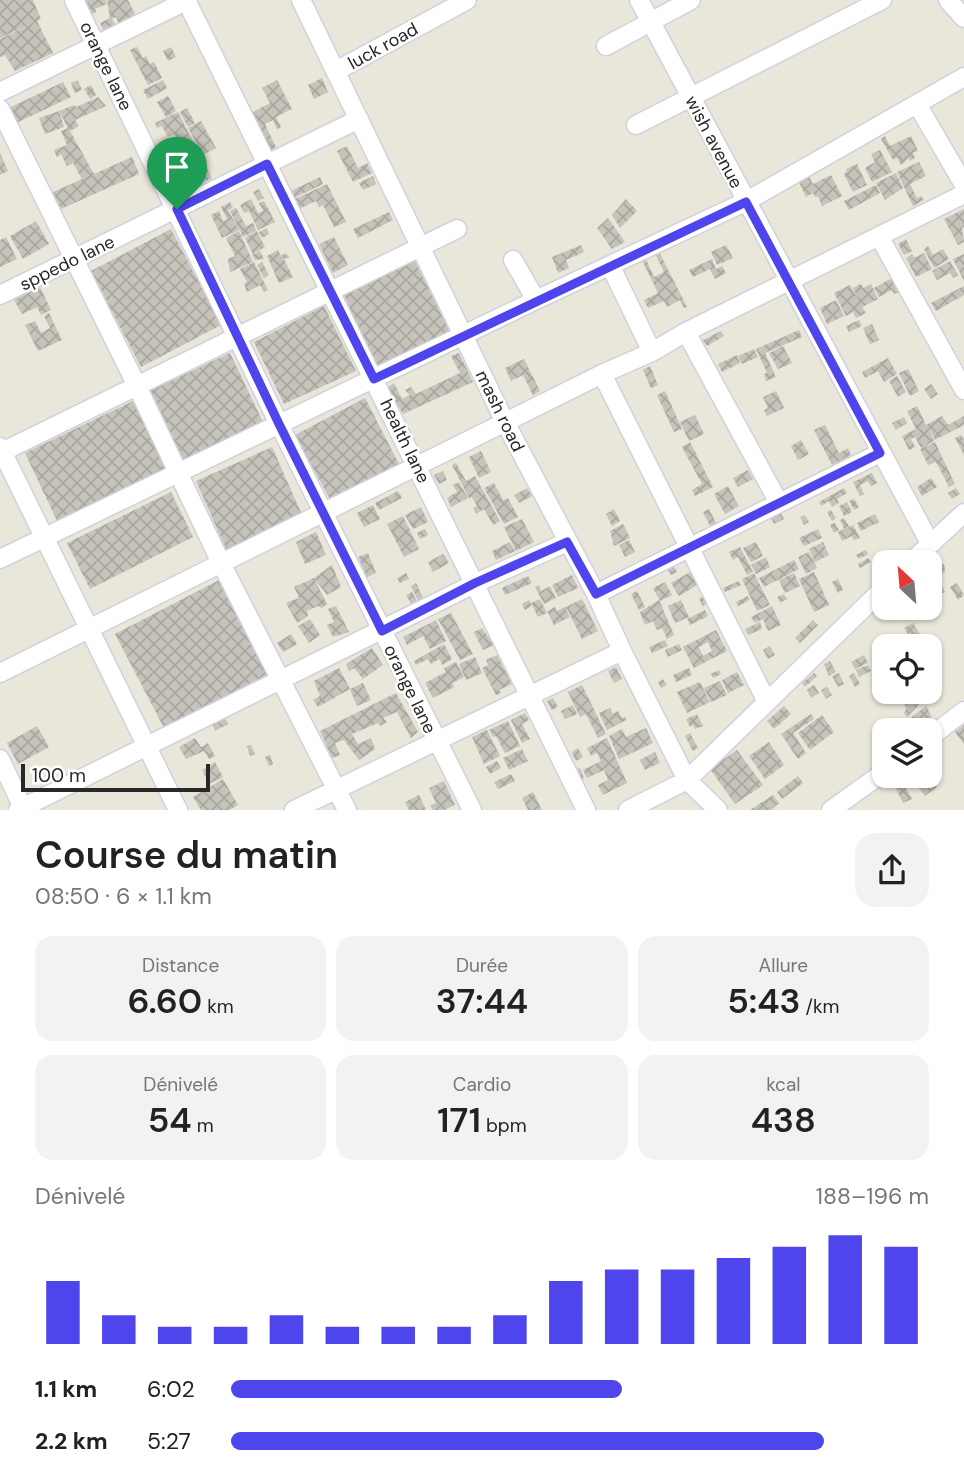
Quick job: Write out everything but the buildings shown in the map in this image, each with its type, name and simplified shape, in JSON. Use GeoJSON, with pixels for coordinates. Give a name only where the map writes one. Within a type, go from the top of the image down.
{"type":"FeatureCollection","features":[{"type":"Feature","properties":{"kind":"street","name":"orange lane"},"geometry":{"type":"LineString","coordinates":[[74,0],[279,424],[472,810]]}},
{"type":"Feature","properties":{"kind":"street"},"geometry":{"type":"LineString","coordinates":[[0,92],[187,0]]}},
{"type":"Feature","properties":{"kind":"street","name":"health lane"},"geometry":{"type":"LineString","coordinates":[[187,0],[586,810]]}},
{"type":"Feature","properties":{"kind":"street","name":"mash road"},"geometry":{"type":"LineString","coordinates":[[301,0],[505,422],[596,594],[687,780],[718,810]]}},
{"type":"Feature","properties":{"kind":"street","name":"luck road"},"geometry":{"type":"LineString","coordinates":[[336,71],[466,0]]}},
{"type":"Feature","properties":{"kind":"street","name":"wish avenue"},"geometry":{"type":"LineString","coordinates":[[639,0],[930,543]]}},
{"type":"Feature","properties":{"kind":"street"},"geometry":{"type":"LineString","coordinates":[[607,46],[691,0]]}},
{"type":"Feature","properties":{"kind":"street"},"geometry":{"type":"LineString","coordinates":[[636,125],[882,0]]}},
{"type":"Feature","properties":{"kind":"street"},"geometry":{"type":"LineString","coordinates":[[948,0],[964,18]]}},
{"type":"Feature","properties":{"kind":"street"},"geometry":{"type":"LineString","coordinates":[[0,559],[536,300],[746,202],[964,77]]}},
{"type":"Feature","properties":{"kind":"street"},"geometry":{"type":"LineString","coordinates":[[917,104],[964,185]]}},
{"type":"Feature","properties":{"kind":"street"},"geometry":{"type":"LineString","coordinates":[[0,109],[138,386],[221,563],[347,810]]}},
{"type":"Feature","properties":{"kind":"street","name":"sppedo lane"},"geometry":{"type":"LineString","coordinates":[[0,296],[359,119]]}},
{"type":"Feature","properties":{"kind":"street"},"geometry":{"type":"LineString","coordinates":[[0,673],[601,374],[652,352],[686,332],[964,194]]}},
{"type":"Feature","properties":{"kind":"street"},"geometry":{"type":"LineString","coordinates":[[178,810],[1,450],[138,386],[457,229]]}},
{"type":"Feature","properties":{"kind":"street"},"geometry":{"type":"LineString","coordinates":[[879,236],[964,390]]}},
{"type":"Feature","properties":{"kind":"street"},"geometry":{"type":"LineString","coordinates":[[513,260],[536,300]]}},
{"type":"Feature","properties":{"kind":"street"},"geometry":{"type":"LineString","coordinates":[[610,265],[652,352]]}},
{"type":"Feature","properties":{"kind":"street"},"geometry":{"type":"LineString","coordinates":[[686,332],[779,503]]}},
{"type":"Feature","properties":{"kind":"street"},"geometry":{"type":"LineString","coordinates":[[601,374],[767,702]]}},
{"type":"Feature","properties":{"kind":"street"},"geometry":{"type":"LineString","coordinates":[[596,594],[880,453]]}},
{"type":"Feature","properties":{"kind":"street"},"geometry":{"type":"LineString","coordinates":[[923,550],[964,513]]}},
{"type":"Feature","properties":{"kind":"street"},"geometry":{"type":"LineString","coordinates":[[0,759],[21,809],[475,583],[567,542]]}},
{"type":"Feature","properties":{"kind":"street"},"geometry":{"type":"LineString","coordinates":[[628,810],[687,780],[872,600]]}},
{"type":"Feature","properties":{"kind":"street"},"geometry":{"type":"LineString","coordinates":[[294,810],[622,651]]}},
{"type":"Feature","properties":{"kind":"street"},"geometry":{"type":"LineString","coordinates":[[942,728],[964,711]]}},
{"type":"Feature","properties":{"kind":"street"},"geometry":{"type":"LineString","coordinates":[[831,810],[872,781]]}},
{"type":"Feature","properties":{"kind":"route"},"geometry":{"type":"LineString","coordinates":[[267,164],[374,379],[746,202],[880,453],[596,594],[567,542],[475,583],[382,631],[237,338],[177,209],[267,164]]}}]}
